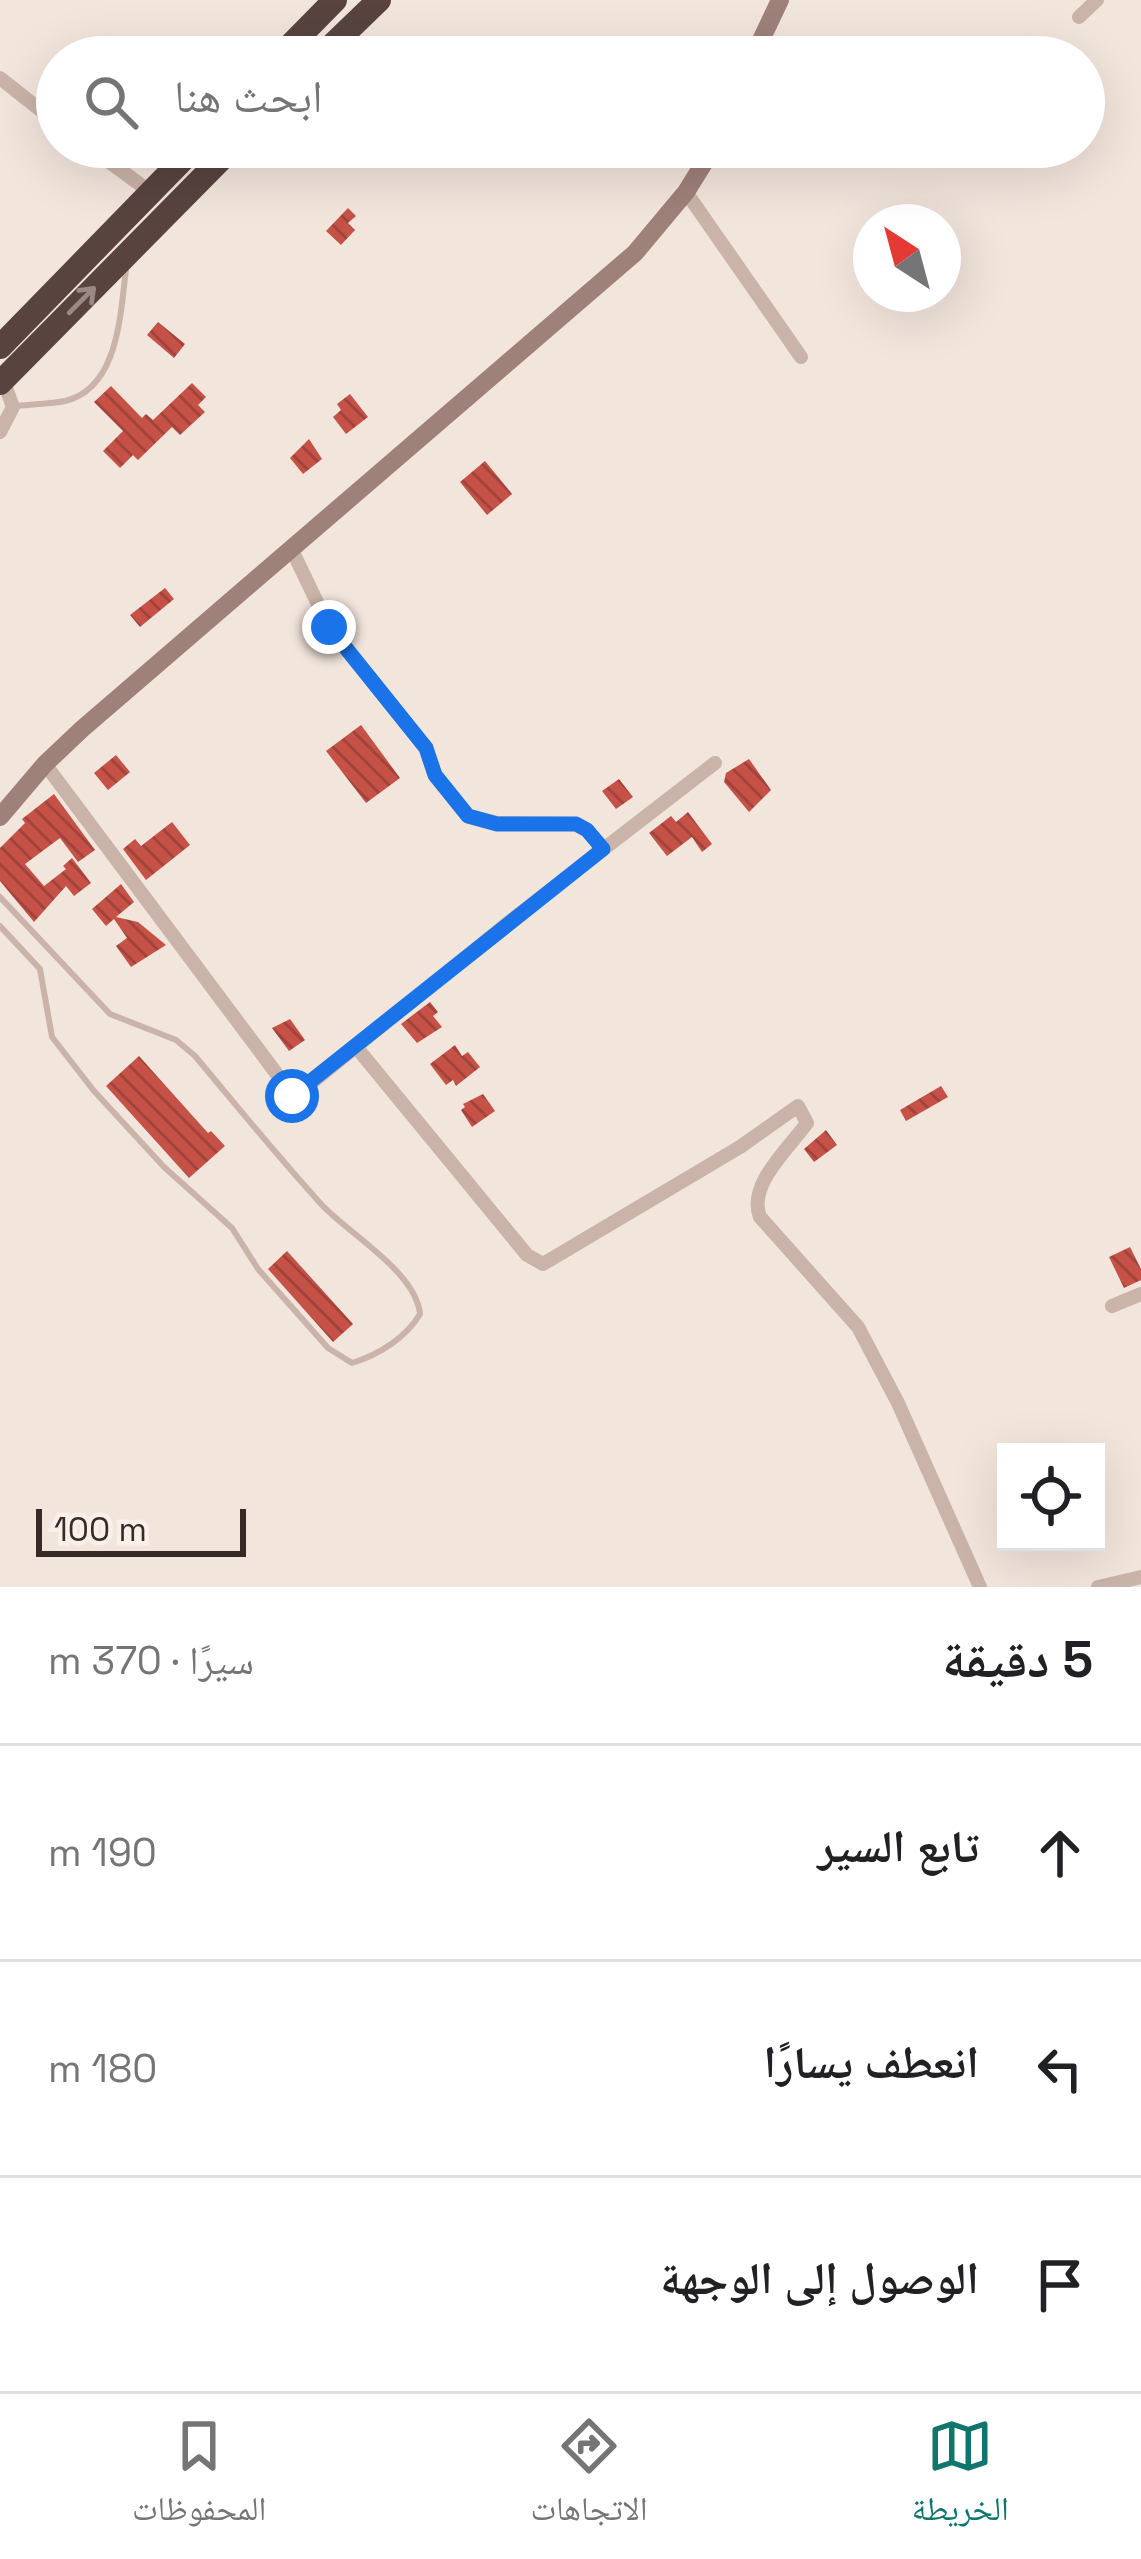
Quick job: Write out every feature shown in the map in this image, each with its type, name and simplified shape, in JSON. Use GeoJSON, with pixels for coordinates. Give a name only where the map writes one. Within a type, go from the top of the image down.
{"type":"FeatureCollection","features":[{"type":"Feature","properties":{"kind":"highway"},"geometry":{"type":"LineString","coordinates":[[300,36],[335,0]]}},
{"type":"Feature","properties":{"kind":"highway"},"geometry":{"type":"LineString","coordinates":[[342,36],[379,0]]}},
{"type":"Feature","properties":{"kind":"highway"},"geometry":{"type":"LineString","coordinates":[[0,347],[173,168]]}},
{"type":"Feature","properties":{"kind":"highway"},"geometry":{"type":"LineString","coordinates":[[2,382],[212,168]]}},
{"type":"Feature","properties":{"kind":"street"},"geometry":{"type":"LineString","coordinates":[[763,36],[779,0]]}},
{"type":"Feature","properties":{"kind":"street"},"geometry":{"type":"LineString","coordinates":[[1079,17],[1097,0]]}},
{"type":"Feature","properties":{"kind":"street"},"geometry":{"type":"LineString","coordinates":[[0,78],[36,106]]}},
{"type":"Feature","properties":{"kind":"street"},"geometry":{"type":"LineString","coordinates":[[118,168],[149,191]]}},
{"type":"Feature","properties":{"kind":"street"},"geometry":{"type":"LineString","coordinates":[[0,817],[45,764],[599,286],[650,237],[701,168]]}},
{"type":"Feature","properties":{"kind":"street"},"geometry":{"type":"LineString","coordinates":[[686,192],[801,357]]}},
{"type":"Feature","properties":{"kind":"street"},"geometry":{"type":"LineString","coordinates":[[0,432],[14,406],[2,382]]}},
{"type":"Feature","properties":{"kind":"street"},"geometry":{"type":"LineString","coordinates":[[291,548],[329,627],[426,748],[435,775],[463,812],[473,820],[497,824],[576,824],[603,849]]}},
{"type":"Feature","properties":{"kind":"street"},"geometry":{"type":"LineString","coordinates":[[45,764],[292,1097],[716,763]]}},
{"type":"Feature","properties":{"kind":"street"},"geometry":{"type":"LineString","coordinates":[[357,1048],[527,1255],[543,1264],[740,1147],[798,1106],[807,1123],[761,1185],[756,1208],[858,1327],[898,1402],[980,1587]]}},
{"type":"Feature","properties":{"kind":"street"},"geometry":{"type":"LineString","coordinates":[[1112,1306],[1141,1294]]}},
{"type":"Feature","properties":{"kind":"street"},"geometry":{"type":"LineString","coordinates":[[1098,1587],[1141,1577]]}},
{"type":"Feature","properties":{"kind":"lane"},"geometry":{"type":"LineString","coordinates":[[14,406],[67,400],[96,382],[114,348],[128,254]]}},
{"type":"Feature","properties":{"kind":"lane"},"geometry":{"type":"LineString","coordinates":[[0,897],[110,1014],[176,1040],[195,1056],[325,1208],[393,1268],[418,1303],[420,1314],[406,1332],[370,1357],[352,1363],[328,1348],[258,1269],[232,1228],[164,1167],[55,1042],[40,969],[0,926]]}},
{"type":"Feature","properties":{"kind":"building"},"geometry":{"type":"Polygon","coordinates":[[[348,208],[356,216],[348,223],[355,230],[341,245],[326,231],[348,208]]]}},
{"type":"Feature","properties":{"kind":"building"},"geometry":{"type":"Polygon","coordinates":[[[158,322],[185,344],[174,358],[147,335],[158,322]]]}},
{"type":"Feature","properties":{"kind":"building"},"geometry":{"type":"Polygon","coordinates":[[[192,383],[206,397],[198,405],[205,412],[180,435],[172,427],[138,460],[133,455],[120,468],[103,451],[123,431],[94,402],[111,386],[142,418],[146,414],[153,420],[192,383]]]}},
{"type":"Feature","properties":{"kind":"building"},"geometry":{"type":"Polygon","coordinates":[[[350,394],[368,417],[346,434],[333,417],[341,410],[337,404],[350,394]]]}},
{"type":"Feature","properties":{"kind":"building"},"geometry":{"type":"Polygon","coordinates":[[[309,439],[322,459],[303,474],[290,458],[309,439]]]}},
{"type":"Feature","properties":{"kind":"building"},"geometry":{"type":"Polygon","coordinates":[[[485,461],[512,494],[487,515],[460,482],[485,461]]]}},
{"type":"Feature","properties":{"kind":"building"},"geometry":{"type":"Polygon","coordinates":[[[165,588],[174,599],[140,627],[130,615],[165,588]]]}},
{"type":"Feature","properties":{"kind":"building"},"geometry":{"type":"Polygon","coordinates":[[[361,725],[400,778],[366,803],[326,751],[361,725]]]}},
{"type":"Feature","properties":{"kind":"building"},"geometry":{"type":"Polygon","coordinates":[[[116,755],[130,772],[108,790],[94,773],[116,755]]]}},
{"type":"Feature","properties":{"kind":"building"},"geometry":{"type":"Polygon","coordinates":[[[749,759],[771,790],[749,812],[724,782],[726,773],[749,759]]]}},
{"type":"Feature","properties":{"kind":"building"},"geometry":{"type":"Polygon","coordinates":[[[619,779],[633,797],[616,809],[602,791],[619,779]]]}},
{"type":"Feature","properties":{"kind":"building"},"geometry":{"type":"Polygon","coordinates":[[[54,794],[95,850],[78,862],[60,838],[25,864],[44,886],[72,858],[91,883],[74,896],[66,886],[34,922],[0,881],[0,848],[25,823],[22,819],[54,794]]]}},
{"type":"Feature","properties":{"kind":"building"},"geometry":{"type":"Polygon","coordinates":[[[688,812],[712,844],[702,852],[692,837],[667,856],[649,833],[671,816],[676,822],[688,812]]]}},
{"type":"Feature","properties":{"kind":"building"},"geometry":{"type":"Polygon","coordinates":[[[172,822],[190,845],[146,880],[123,849],[135,839],[141,846],[172,822]]]}},
{"type":"Feature","properties":{"kind":"building"},"geometry":{"type":"Polygon","coordinates":[[[121,884],[134,902],[116,917],[138,922],[166,945],[131,967],[116,946],[127,938],[114,919],[106,926],[92,909],[121,884]]]}},
{"type":"Feature","properties":{"kind":"building"},"geometry":{"type":"Polygon","coordinates":[[[430,1002],[442,1027],[417,1043],[401,1024],[430,1002]]]}},
{"type":"Feature","properties":{"kind":"building"},"geometry":{"type":"Polygon","coordinates":[[[290,1019],[305,1040],[289,1051],[272,1028],[290,1019]]]}},
{"type":"Feature","properties":{"kind":"building"},"geometry":{"type":"Polygon","coordinates":[[[455,1045],[462,1056],[468,1052],[480,1067],[456,1086],[453,1080],[446,1085],[430,1064],[455,1045]]]}},
{"type":"Feature","properties":{"kind":"building"},"geometry":{"type":"Polygon","coordinates":[[[139,1056],[225,1146],[189,1178],[106,1086],[139,1056]]]}},
{"type":"Feature","properties":{"kind":"building"},"geometry":{"type":"Polygon","coordinates":[[[941,1086],[948,1097],[906,1121],[900,1110],[941,1086]]]}},
{"type":"Feature","properties":{"kind":"building"},"geometry":{"type":"Polygon","coordinates":[[[483,1094],[495,1111],[472,1127],[461,1110],[463,1104],[483,1094]]]}},
{"type":"Feature","properties":{"kind":"building"},"geometry":{"type":"Polygon","coordinates":[[[826,1130],[837,1145],[814,1162],[804,1149],[826,1130]]]}},
{"type":"Feature","properties":{"kind":"building"},"geometry":{"type":"Polygon","coordinates":[[[1130,1247],[1141,1280],[1124,1288],[1109,1257],[1130,1247]]]}},
{"type":"Feature","properties":{"kind":"building"},"geometry":{"type":"Polygon","coordinates":[[[287,1251],[353,1324],[333,1342],[268,1269],[287,1251]]]}},
{"type":"Feature","properties":{"kind":"route"},"geometry":{"type":"LineString","coordinates":[[292,1096],[603,849],[576,824],[497,824],[473,820],[463,812],[435,775],[426,748],[329,627]]}}]}
